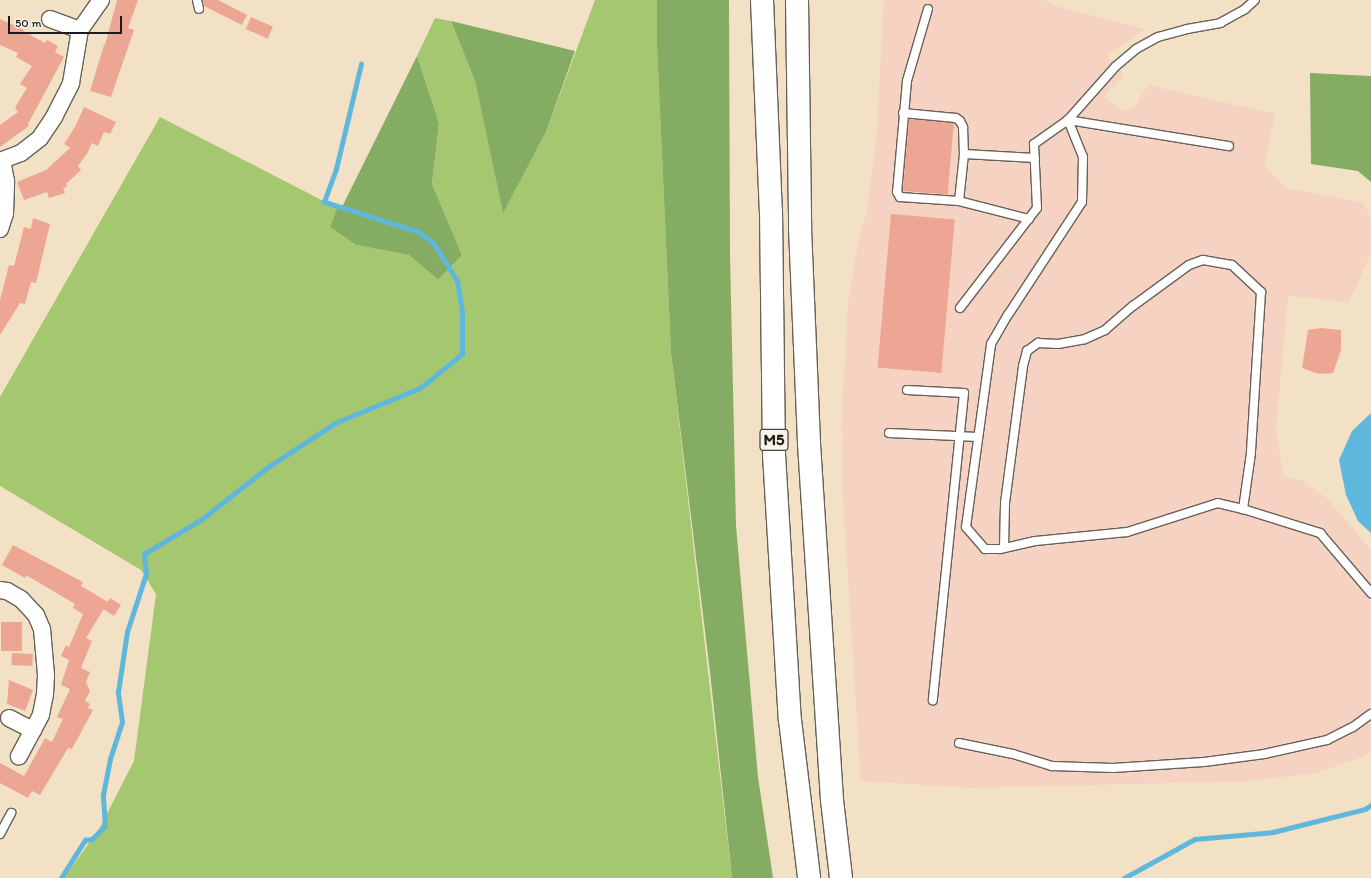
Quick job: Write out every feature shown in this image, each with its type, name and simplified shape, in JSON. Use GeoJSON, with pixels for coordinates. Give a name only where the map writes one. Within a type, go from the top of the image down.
{"type":"FeatureCollection","features":[{"type":"Feature","properties":{"kind":"highway","name":"M5"},"geometry":{"type":"LineString","coordinates":[[762,0],[770,212],[774,454],[790,720],[809,878]]}},
{"type":"Feature","properties":{"kind":"highway","name":"M5"},"geometry":{"type":"LineString","coordinates":[[797,0],[800,228],[809,444],[831,792],[841,878]]}},
{"type":"Feature","properties":{"kind":"street"},"geometry":{"type":"LineString","coordinates":[[0,229],[5,214],[6,181],[1,161],[21,153],[40,138],[54,117],[71,83],[80,30],[101,0]]}},
{"type":"Feature","properties":{"kind":"street"},"geometry":{"type":"LineString","coordinates":[[50,19],[80,30]]}},
{"type":"Feature","properties":{"kind":"street"},"geometry":{"type":"LineString","coordinates":[[0,590],[7,591],[21,599],[36,615],[42,630],[46,674],[45,694],[40,716],[19,756]]}},
{"type":"Feature","properties":{"kind":"street"},"geometry":{"type":"LineString","coordinates":[[9,718],[33,730]]}},
{"type":"Feature","properties":{"kind":"lane"},"geometry":{"type":"LineString","coordinates":[[197,0],[199,9]]}},
{"type":"Feature","properties":{"kind":"lane"},"geometry":{"type":"LineString","coordinates":[[960,308],[1037,208],[1034,144],[1068,120],[1116,66],[1136,49],[1158,37],[1187,29],[1220,23],[1245,9],[1256,0]]}},
{"type":"Feature","properties":{"kind":"lane"},"geometry":{"type":"LineString","coordinates":[[928,9],[907,81],[897,188],[898,195],[900,197],[959,201],[1029,219]]}},
{"type":"Feature","properties":{"kind":"lane"},"geometry":{"type":"LineString","coordinates":[[903,113],[956,118],[960,121],[963,127],[964,154],[959,201]]}},
{"type":"Feature","properties":{"kind":"lane"},"geometry":{"type":"LineString","coordinates":[[1068,120],[1229,146]]}},
{"type":"Feature","properties":{"kind":"lane"},"geometry":{"type":"LineString","coordinates":[[1068,120],[1083,157],[1082,202],[1008,315],[991,344],[966,527],[985,549],[1004,548],[1035,541],[1128,532],[1218,503],[1320,533],[1371,593]]}},
{"type":"Feature","properties":{"kind":"lane"},"geometry":{"type":"LineString","coordinates":[[964,154],[1035,158]]}},
{"type":"Feature","properties":{"kind":"lane"},"geometry":{"type":"LineString","coordinates":[[1004,548],[1005,503],[1023,366],[1027,350],[1038,343],[1058,344],[1085,339],[1106,330],[1133,306],[1189,265],[1204,260],[1232,265],[1261,292],[1251,453],[1243,510]]}},
{"type":"Feature","properties":{"kind":"lane"},"geometry":{"type":"LineString","coordinates":[[907,390],[964,393],[933,700]]}},
{"type":"Feature","properties":{"kind":"lane"},"geometry":{"type":"LineString","coordinates":[[889,433],[978,437]]}},
{"type":"Feature","properties":{"kind":"lane"},"geometry":{"type":"LineString","coordinates":[[960,743],[1013,754],[1052,766],[1113,768],[1204,762],[1264,754],[1327,740],[1353,727],[1371,714]]}},
{"type":"Feature","properties":{"kind":"lane"},"geometry":{"type":"LineString","coordinates":[[0,834],[11,813]]}},
{"type":"Feature","properties":{"kind":"shaded area"},"geometry":{"type":"Polygon","coordinates":[[[884,0],[1044,0],[1055,6],[1145,29],[1107,55],[1124,75],[1104,96],[1122,112],[1135,106],[1148,85],[1275,114],[1264,165],[1287,188],[1364,203],[1371,220],[1371,253],[1349,302],[1288,296],[1276,428],[1283,476],[1301,480],[1327,498],[1371,550],[1371,751],[1364,756],[1317,773],[1247,781],[972,788],[861,781],[843,501],[842,413],[848,303],[859,238],[866,215],[876,143],[884,0]]]}},
{"type":"Feature","properties":{"kind":"green space"},"geometry":{"type":"Polygon","coordinates":[[[595,0],[657,0],[657,47],[671,353],[732,878],[64,878],[99,829],[134,761],[156,594],[141,570],[0,486],[0,397],[160,117],[337,208],[330,227],[356,245],[409,255],[438,280],[462,255],[432,184],[439,123],[417,56],[435,18],[451,21],[475,81],[503,212],[546,132],[595,0]]]}},
{"type":"Feature","properties":{"kind":"green space"},"geometry":{"type":"Polygon","coordinates":[[[657,0],[729,0],[730,254],[736,526],[758,777],[773,878],[732,878],[710,672],[671,353],[657,47],[657,0]]]}},
{"type":"Feature","properties":{"kind":"green space"},"geometry":{"type":"Polygon","coordinates":[[[451,21],[575,51],[546,132],[503,213],[475,81],[451,21]]]}},
{"type":"Feature","properties":{"kind":"green space"},"geometry":{"type":"Polygon","coordinates":[[[417,56],[439,123],[432,184],[462,255],[438,280],[409,255],[356,245],[330,227],[337,208],[341,209],[417,56]]]}},
{"type":"Feature","properties":{"kind":"green space"},"geometry":{"type":"Polygon","coordinates":[[[1310,73],[1371,76],[1371,182],[1358,171],[1311,164],[1310,73]]]}},
{"type":"Feature","properties":{"kind":"water"},"geometry":{"type":"Polygon","coordinates":[[[1371,413],[1371,533],[1358,521],[1346,495],[1339,460],[1352,431],[1371,413]]]}},
{"type":"Feature","properties":{"kind":"building"},"geometry":{"type":"Polygon","coordinates":[[[117,0],[138,0],[128,28],[134,30],[111,97],[90,91],[105,45],[117,0]]]}},
{"type":"Feature","properties":{"kind":"building"},"geometry":{"type":"Polygon","coordinates":[[[203,0],[218,0],[247,15],[242,25],[204,6],[203,0]]]}},
{"type":"Feature","properties":{"kind":"building"},"geometry":{"type":"Polygon","coordinates":[[[251,17],[273,27],[268,39],[246,29],[251,17]]]}},
{"type":"Feature","properties":{"kind":"building"},"geometry":{"type":"Polygon","coordinates":[[[0,19],[24,30],[23,31],[45,43],[47,40],[58,46],[55,52],[64,57],[28,124],[29,126],[0,147],[0,125],[18,112],[15,107],[27,88],[20,84],[32,66],[16,57],[18,53],[0,45],[0,19]]]}},
{"type":"Feature","properties":{"kind":"building"},"geometry":{"type":"Polygon","coordinates":[[[84,107],[116,122],[110,134],[104,132],[98,146],[92,143],[88,152],[78,166],[81,170],[66,184],[67,187],[63,188],[65,193],[49,198],[47,192],[24,200],[17,182],[46,170],[70,148],[64,144],[75,127],[84,107]]]}},
{"type":"Feature","properties":{"kind":"building"},"geometry":{"type":"Polygon","coordinates":[[[909,119],[954,123],[948,195],[903,191],[909,119]]]}},
{"type":"Feature","properties":{"kind":"building"},"geometry":{"type":"Polygon","coordinates":[[[891,214],[955,220],[941,373],[878,367],[891,214]]]}},
{"type":"Feature","properties":{"kind":"building"},"geometry":{"type":"Polygon","coordinates":[[[33,218],[50,224],[36,283],[31,282],[25,304],[20,303],[0,335],[0,300],[9,265],[14,266],[24,227],[31,229],[33,218]]]}},
{"type":"Feature","properties":{"kind":"building"},"geometry":{"type":"Polygon","coordinates":[[[1321,328],[1341,330],[1341,350],[1333,373],[1319,374],[1302,368],[1308,330],[1321,328]]]}},
{"type":"Feature","properties":{"kind":"building"},"geometry":{"type":"Polygon","coordinates":[[[13,545],[83,582],[81,586],[108,602],[86,638],[92,641],[81,668],[90,672],[86,682],[90,691],[85,701],[90,704],[88,708],[93,710],[72,749],[68,748],[40,795],[32,791],[28,798],[0,783],[0,763],[24,776],[45,738],[52,742],[63,719],[57,717],[70,689],[61,685],[69,660],[61,656],[66,645],[69,647],[83,614],[73,608],[75,604],[26,575],[25,578],[2,565],[13,545]]]}},
{"type":"Feature","properties":{"kind":"building"},"geometry":{"type":"Polygon","coordinates":[[[110,598],[121,605],[114,616],[103,609],[110,598]]]}},
{"type":"Feature","properties":{"kind":"building"},"geometry":{"type":"Polygon","coordinates":[[[1,622],[22,622],[22,651],[1,651],[1,622]]]}},
{"type":"Feature","properties":{"kind":"building"},"geometry":{"type":"Polygon","coordinates":[[[12,653],[33,654],[32,666],[11,665],[12,653]]]}},
{"type":"Feature","properties":{"kind":"building"},"geometry":{"type":"Polygon","coordinates":[[[9,680],[33,690],[25,711],[7,704],[9,680]]]}},
{"type":"Feature","properties":{"kind":"waterway"},"geometry":{"type":"LineString","coordinates":[[61,878],[85,840],[92,839],[105,826],[103,795],[110,759],[122,722],[118,692],[127,632],[146,574],[144,554],[202,519],[268,467],[337,422],[420,388],[462,354],[462,312],[457,281],[434,244],[418,232],[324,202],[336,169],[361,64]]}},
{"type":"Feature","properties":{"kind":"waterway"},"geometry":{"type":"LineString","coordinates":[[1124,878],[1195,839],[1273,832],[1365,809],[1371,805]]}}]}
